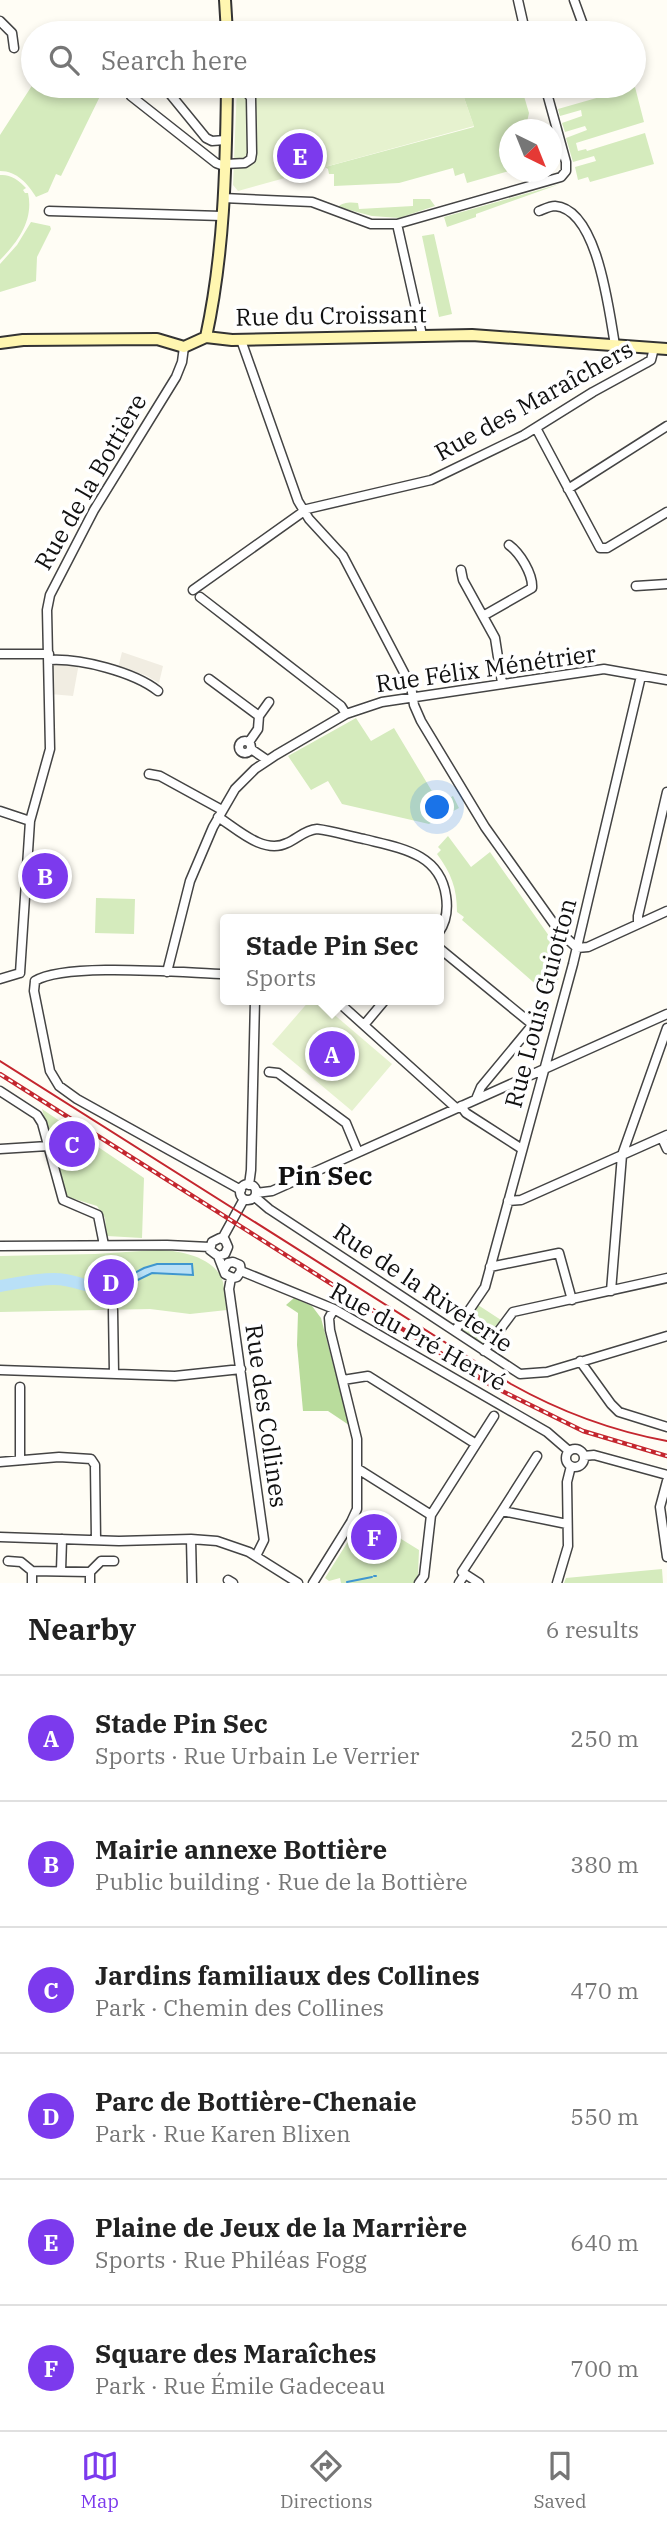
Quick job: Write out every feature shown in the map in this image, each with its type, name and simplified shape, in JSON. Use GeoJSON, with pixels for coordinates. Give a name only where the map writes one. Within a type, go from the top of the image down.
{"type":"FeatureCollection","features":[{"type":"Feature","properties":{"kind":"street"},"geometry":{"type":"LineString","coordinates":[[225,0],[226,21]]}},
{"type":"Feature","properties":{"kind":"street"},"geometry":{"type":"LineString","coordinates":[[519,0],[523,21]]}},
{"type":"Feature","properties":{"kind":"street"},"geometry":{"type":"LineString","coordinates":[[574,0],[582,21]]}},
{"type":"Feature","properties":{"kind":"street"},"geometry":{"type":"LineString","coordinates":[[0,21],[12,33],[14,48]]}},
{"type":"Feature","properties":{"kind":"street"},"geometry":{"type":"LineString","coordinates":[[134,98],[216,163],[224,165],[245,163],[251,159],[251,98]]}},
{"type":"Feature","properties":{"kind":"street"},"geometry":{"type":"LineString","coordinates":[[173,98],[206,138],[212,141],[225,140]]}},
{"type":"Feature","properties":{"kind":"street"},"geometry":{"type":"LineString","coordinates":[[206,337],[218,273],[227,98]]}},
{"type":"Feature","properties":{"kind":"street"},"geometry":{"type":"LineString","coordinates":[[223,198],[312,202],[371,224],[397,224],[561,177],[566,171],[566,162],[548,98]]}},
{"type":"Feature","properties":{"kind":"street"},"geometry":{"type":"LineString","coordinates":[[539,211],[553,206],[564,209],[584,227],[598,260],[615,345]]}},
{"type":"Feature","properties":{"kind":"street"},"geometry":{"type":"LineString","coordinates":[[49,211],[222,216]]}},
{"type":"Feature","properties":{"kind":"street"},"geometry":{"type":"LineString","coordinates":[[397,224],[422,335]]}},
{"type":"Feature","properties":{"kind":"street","name":"Rue du Croissant"},"geometry":{"type":"LineString","coordinates":[[184,347],[206,337],[241,340],[472,335],[667,349]]}},
{"type":"Feature","properties":{"kind":"street"},"geometry":{"type":"LineString","coordinates":[[0,343],[23,340],[157,338],[184,347]]}},
{"type":"Feature","properties":{"kind":"street"},"geometry":{"type":"LineString","coordinates":[[241,340],[303,511],[343,556],[411,686],[414,705],[421,721],[485,827],[559,931],[576,948],[588,947],[667,911]]}},
{"type":"Feature","properties":{"kind":"street","name":"Rue de la Bottière"},"geometry":{"type":"LineString","coordinates":[[20,973],[30,821],[46,749],[49,657],[47,610],[54,583],[94,510],[176,377],[184,347]]}},
{"type":"Feature","properties":{"kind":"street","name":"Rue des Maraîchers"},"geometry":{"type":"LineString","coordinates":[[303,511],[431,480],[536,428],[646,363],[651,359],[654,348]]}},
{"type":"Feature","properties":{"kind":"street"},"geometry":{"type":"LineString","coordinates":[[568,489],[667,426]]}},
{"type":"Feature","properties":{"kind":"street"},"geometry":{"type":"LineString","coordinates":[[536,428],[600,548],[607,548],[667,512]]}},
{"type":"Feature","properties":{"kind":"street"},"geometry":{"type":"LineString","coordinates":[[193,590],[303,511]]}},
{"type":"Feature","properties":{"kind":"street"},"geometry":{"type":"LineString","coordinates":[[483,616],[532,588],[532,580],[516,551],[509,545]]}},
{"type":"Feature","properties":{"kind":"street"},"geometry":{"type":"LineString","coordinates":[[461,570],[463,580],[495,638],[502,683]]}},
{"type":"Feature","properties":{"kind":"street"},"geometry":{"type":"LineString","coordinates":[[636,586],[667,583]]}},
{"type":"Feature","properties":{"kind":"street"},"geometry":{"type":"LineString","coordinates":[[200,597],[341,706],[346,715]]}},
{"type":"Feature","properties":{"kind":"street"},"geometry":{"type":"LineString","coordinates":[[0,654],[49,657],[79,663],[143,680],[159,691]]}},
{"type":"Feature","properties":{"kind":"street","name":"Rue Félix Ménétrier"},"geometry":{"type":"LineString","coordinates":[[167,972],[190,881],[203,846],[220,814],[242,782],[267,760],[346,715],[382,702],[604,669],[667,680]]}},
{"type":"Feature","properties":{"kind":"street","name":"Rue Louis Guiotton"},"geometry":{"type":"LineString","coordinates":[[455,1331],[485,1287],[576,948],[641,676]]}},
{"type":"Feature","properties":{"kind":"street"},"geometry":{"type":"LineString","coordinates":[[209,679],[259,716]]}},
{"type":"Feature","properties":{"kind":"street"},"geometry":{"type":"LineString","coordinates":[[267,760],[250,746],[258,729],[259,716],[269,702]]}},
{"type":"Feature","properties":{"kind":"street"},"geometry":{"type":"LineString","coordinates":[[149,774],[160,776],[220,814],[237,832],[266,844],[278,846],[309,830],[317,830],[414,852],[438,873],[445,890],[444,918]]}},
{"type":"Feature","properties":{"kind":"street"},"geometry":{"type":"LineString","coordinates":[[638,923],[667,792]]}},
{"type":"Feature","properties":{"kind":"street"},"geometry":{"type":"LineString","coordinates":[[0,811],[30,821]]}},
{"type":"Feature","properties":{"kind":"street"},"geometry":{"type":"LineString","coordinates":[[444,952],[533,1025]]}},
{"type":"Feature","properties":{"kind":"street"},"geometry":{"type":"LineString","coordinates":[[35,981],[51,973],[118,971],[220,974]]}},
{"type":"Feature","properties":{"kind":"street"},"geometry":{"type":"LineString","coordinates":[[0,979],[20,973],[35,981]]}},
{"type":"Feature","properties":{"kind":"street"},"geometry":{"type":"LineString","coordinates":[[35,981],[34,991],[48,1064],[58,1086],[147,1139],[245,1191],[250,1200],[255,1195],[272,1191],[667,1014]]}},
{"type":"Feature","properties":{"kind":"street"},"geometry":{"type":"LineString","coordinates":[[222,1239],[245,1191],[251,1170],[255,1005]]}},
{"type":"Feature","properties":{"kind":"street"},"geometry":{"type":"LineString","coordinates":[[341,1005],[458,1107],[522,1149]]}},
{"type":"Feature","properties":{"kind":"street"},"geometry":{"type":"LineString","coordinates":[[364,1025],[381,1005]]}},
{"type":"Feature","properties":{"kind":"street"},"geometry":{"type":"LineString","coordinates":[[476,1099],[481,1087],[544,1011]]}},
{"type":"Feature","properties":{"kind":"street"},"geometry":{"type":"LineString","coordinates":[[611,1291],[622,1155],[667,1028]]}},
{"type":"Feature","properties":{"kind":"street"},"geometry":{"type":"LineString","coordinates":[[269,1072],[278,1073],[346,1123],[358,1152]]}},
{"type":"Feature","properties":{"kind":"street"},"geometry":{"type":"LineString","coordinates":[[0,1091],[37,1115],[42,1123],[63,1200],[98,1215],[104,1245]]}},
{"type":"Feature","properties":{"kind":"street"},"geometry":{"type":"LineString","coordinates":[[508,1201],[521,1200],[664,1136],[667,1149]]}},
{"type":"Feature","properties":{"kind":"street"},"geometry":{"type":"LineString","coordinates":[[0,1149],[48,1146]]}},
{"type":"Feature","properties":{"kind":"street","name":"Rue de la Riveterie"},"geometry":{"type":"LineString","coordinates":[[245,1191],[255,1188],[255,1195],[277,1215],[520,1374],[547,1372],[667,1336]]}},
{"type":"Feature","properties":{"kind":"street"},"geometry":{"type":"LineString","coordinates":[[210,1247],[214,1240],[222,1239]]}},
{"type":"Feature","properties":{"kind":"street"},"geometry":{"type":"LineString","coordinates":[[210,1247],[213,1254],[218,1256],[225,1274],[231,1278],[237,1277],[241,1271],[240,1265],[235,1262],[228,1245],[222,1239]]}},
{"type":"Feature","properties":{"kind":"street"},"geometry":{"type":"LineString","coordinates":[[0,1246],[210,1247]]}},
{"type":"Feature","properties":{"kind":"street"},"geometry":{"type":"LineString","coordinates":[[218,1256],[228,1250]]}},
{"type":"Feature","properties":{"kind":"street"},"geometry":{"type":"LineString","coordinates":[[490,1268],[559,1253],[572,1300]]}},
{"type":"Feature","properties":{"kind":"street"},"geometry":{"type":"LineString","coordinates":[[224,1269],[228,1263],[235,1262]]}},
{"type":"Feature","properties":{"kind":"street","name":"Rue du Pré Hervé"},"geometry":{"type":"LineString","coordinates":[[241,1271],[334,1309],[547,1432],[569,1451]]}},
{"type":"Feature","properties":{"kind":"street","name":"Rue des Collines"},"geometry":{"type":"LineString","coordinates":[[231,1278],[229,1289],[264,1541],[256,1556]]}},
{"type":"Feature","properties":{"kind":"street"},"geometry":{"type":"LineString","coordinates":[[484,1351],[509,1314],[667,1278]]}},
{"type":"Feature","properties":{"kind":"street"},"geometry":{"type":"LineString","coordinates":[[313,1583],[355,1515],[358,1469],[356,1431],[330,1330],[329,1318],[334,1309]]}},
{"type":"Feature","properties":{"kind":"street"},"geometry":{"type":"LineString","coordinates":[[113,1310],[114,1373]]}},
{"type":"Feature","properties":{"kind":"street"},"geometry":{"type":"LineString","coordinates":[[580,1361],[619,1412],[667,1427]]}},
{"type":"Feature","properties":{"kind":"street"},"geometry":{"type":"LineString","coordinates":[[0,1370],[175,1376],[241,1369]]}},
{"type":"Feature","properties":{"kind":"street"},"geometry":{"type":"LineString","coordinates":[[344,1380],[368,1377],[476,1444]]}},
{"type":"Feature","properties":{"kind":"street"},"geometry":{"type":"LineString","coordinates":[[20,1387],[20,1460]]}},
{"type":"Feature","properties":{"kind":"street"},"geometry":{"type":"LineString","coordinates":[[419,1583],[424,1576],[431,1515],[494,1416]]}},
{"type":"Feature","properties":{"kind":"street"},"geometry":{"type":"LineString","coordinates":[[571,1466],[566,1460],[569,1451],[577,1449],[584,1456]]}},
{"type":"Feature","properties":{"kind":"street"},"geometry":{"type":"LineString","coordinates":[[584,1456],[594,1455],[667,1475]]}},
{"type":"Feature","properties":{"kind":"street"},"geometry":{"type":"LineString","coordinates":[[459,1583],[465,1574],[463,1572],[537,1456]]}},
{"type":"Feature","properties":{"kind":"street"},"geometry":{"type":"LineString","coordinates":[[571,1466],[580,1465],[584,1456]]}},
{"type":"Feature","properties":{"kind":"street"},"geometry":{"type":"LineString","coordinates":[[0,1462],[59,1457],[91,1458],[95,1465],[96,1540]]}},
{"type":"Feature","properties":{"kind":"street"},"geometry":{"type":"LineString","coordinates":[[557,1583],[567,1553],[567,1482],[571,1466]]}},
{"type":"Feature","properties":{"kind":"street"},"geometry":{"type":"LineString","coordinates":[[358,1469],[431,1515]]}},
{"type":"Feature","properties":{"kind":"street"},"geometry":{"type":"LineString","coordinates":[[667,1481],[660,1507],[667,1557]]}},
{"type":"Feature","properties":{"kind":"street"},"geometry":{"type":"LineString","coordinates":[[502,1511],[567,1524]]}},
{"type":"Feature","properties":{"kind":"street"},"geometry":{"type":"LineString","coordinates":[[0,1537],[191,1539],[228,1544],[256,1556],[298,1583]]}},
{"type":"Feature","properties":{"kind":"street"},"geometry":{"type":"LineString","coordinates":[[61,1571],[62,1539]]}},
{"type":"Feature","properties":{"kind":"street"},"geometry":{"type":"LineString","coordinates":[[191,1539],[192,1583]]}},
{"type":"Feature","properties":{"kind":"street"},"geometry":{"type":"LineString","coordinates":[[8,1561],[21,1562],[32,1571],[90,1572]]}},
{"type":"Feature","properties":{"kind":"street"},"geometry":{"type":"LineString","coordinates":[[89,1583],[90,1572],[101,1561],[114,1561]]}},
{"type":"Feature","properties":{"kind":"street"},"geometry":{"type":"LineString","coordinates":[[32,1571],[32,1583]]}},
{"type":"Feature","properties":{"kind":"street"},"geometry":{"type":"LineString","coordinates":[[465,1574],[479,1583]]}},
{"type":"Feature","properties":{"kind":"green space"},"geometry":{"type":"Polygon","coordinates":[[[24,98],[99,98],[61,176],[56,174],[48,192],[36,197],[21,179],[12,173],[0,171],[0,135],[24,98]]]}},
{"type":"Feature","properties":{"kind":"green space"},"geometry":{"type":"Polygon","coordinates":[[[237,98],[464,98],[474,126],[238,191],[233,185],[237,98]]]}},
{"type":"Feature","properties":{"kind":"green space"},"geometry":{"type":"Polygon","coordinates":[[[464,98],[525,98],[529,113],[528,119],[499,119],[499,174],[467,183],[464,173],[455,176],[453,168],[399,183],[334,186],[334,174],[329,174],[325,167],[474,127],[464,98]]]}},
{"type":"Feature","properties":{"kind":"green space"},"geometry":{"type":"Polygon","coordinates":[[[596,98],[638,98],[644,122],[576,143],[578,151],[587,151],[645,133],[654,164],[590,182],[588,177],[578,180],[575,167],[596,161],[594,156],[573,162],[566,138],[587,130],[585,126],[565,132],[562,123],[582,116],[581,110],[560,116],[558,109],[596,98]]]}},
{"type":"Feature","properties":{"kind":"green space"},"geometry":{"type":"Polygon","coordinates":[[[0,175],[17,180],[26,188],[23,190],[28,193],[29,212],[23,230],[0,260],[0,175]]]}},
{"type":"Feature","properties":{"kind":"green space"},"geometry":{"type":"Polygon","coordinates":[[[560,184],[476,214],[476,217],[447,227],[444,217],[560,184]]]}},
{"type":"Feature","properties":{"kind":"green space"},"geometry":{"type":"Polygon","coordinates":[[[413,199],[430,199],[435,206],[399,218],[372,216],[338,207],[350,203],[358,203],[359,209],[413,206],[413,199]]]}},
{"type":"Feature","properties":{"kind":"green space"},"geometry":{"type":"Polygon","coordinates":[[[31,222],[50,226],[51,229],[37,257],[36,281],[0,292],[0,264],[17,245],[31,222]]]}},
{"type":"Feature","properties":{"kind":"green space"},"geometry":{"type":"Polygon","coordinates":[[[434,234],[452,314],[439,317],[422,236],[434,234]]]}},
{"type":"Feature","properties":{"kind":"green space"},"geometry":{"type":"Polygon","coordinates":[[[356,718],[371,741],[394,728],[439,803],[453,796],[459,808],[429,824],[342,804],[328,781],[311,790],[288,756],[356,718]]]}},
{"type":"Feature","properties":{"kind":"green space"},"geometry":{"type":"Polygon","coordinates":[[[448,836],[471,867],[490,852],[561,953],[558,981],[548,995],[462,920],[464,917],[457,912],[452,881],[437,854],[441,850],[438,847],[448,836]]]}},
{"type":"Feature","properties":{"kind":"green space"},"geometry":{"type":"Polygon","coordinates":[[[96,898],[135,899],[134,934],[95,933],[96,898]]]}},
{"type":"Feature","properties":{"kind":"green space"},"geometry":{"type":"Polygon","coordinates":[[[306,1005],[323,1005],[392,1064],[352,1111],[272,1044],[306,1005]]]}},
{"type":"Feature","properties":{"kind":"green space"},"geometry":{"type":"Polygon","coordinates":[[[42,1109],[144,1178],[142,1238],[107,1236],[105,1218],[97,1206],[65,1196],[42,1109]]]}},
{"type":"Feature","properties":{"kind":"green space"},"geometry":{"type":"Polygon","coordinates":[[[176,1251],[213,1266],[223,1282],[227,1310],[190,1314],[150,1309],[0,1312],[0,1256],[176,1251]]]}},
{"type":"Feature","properties":{"kind":"green space"},"geometry":{"type":"Polygon","coordinates":[[[294,1298],[312,1306],[321,1318],[349,1425],[328,1411],[303,1411],[297,1345],[298,1313],[286,1305],[294,1298]]]}},
{"type":"Feature","properties":{"kind":"green space"},"geometry":{"type":"Polygon","coordinates":[[[478,1305],[501,1320],[484,1345],[461,1330],[478,1305]]]}},
{"type":"Feature","properties":{"kind":"green space"},"geometry":{"type":"Polygon","coordinates":[[[364,1516],[419,1550],[418,1575],[414,1583],[341,1583],[340,1578],[329,1581],[325,1578],[364,1516]]]}},
{"type":"Feature","properties":{"kind":"green space"},"geometry":{"type":"Polygon","coordinates":[[[662,1569],[663,1583],[564,1583],[566,1578],[662,1569]]]}},
{"type":"Feature","properties":{"kind":"shaded area"},"geometry":{"type":"Polygon","coordinates":[[[122,652],[163,666],[159,683],[145,675],[118,668],[122,652]]]}},
{"type":"Feature","properties":{"kind":"shaded area"},"geometry":{"type":"Polygon","coordinates":[[[49,660],[79,663],[73,696],[50,694],[49,660]]]}},
{"type":"Feature","properties":{"kind":"water"},"geometry":{"type":"Polygon","coordinates":[[[157,1264],[192,1264],[193,1275],[152,1273],[115,1291],[114,1284],[157,1264]]]}},
{"type":"Feature","properties":{"kind":"waterway"},"geometry":{"type":"LineString","coordinates":[[0,1286],[54,1279],[106,1288],[128,1281]]}},
{"type":"Feature","properties":{"kind":"waterway"},"geometry":{"type":"LineString","coordinates":[[347,1582],[372,1577]]}},
{"type":"Feature","properties":{"kind":"tram line"},"geometry":{"type":"LineString","coordinates":[[0,1061],[511,1384],[587,1419],[667,1441]]}},
{"type":"Feature","properties":{"kind":"railway"},"geometry":{"type":"LineString","coordinates":[[0,1074],[494,1387],[583,1431],[667,1456]]}},
{"type":"Feature","properties":{"kind":"place","name":"Plaine de Jeux de la Marrière"},"geometry":{"type":"Point","coordinates":[300,156]}},
{"type":"Feature","properties":{"kind":"place","name":"Mairie annexe Bottière"},"geometry":{"type":"Point","coordinates":[45,876]}},
{"type":"Feature","properties":{"kind":"place","name":"Stade Pin Sec"},"geometry":{"type":"Point","coordinates":[332,1054]}},
{"type":"Feature","properties":{"kind":"place","name":"Jardins familiaux des Collines"},"geometry":{"type":"Point","coordinates":[72,1144]}},
{"type":"Feature","properties":{"kind":"place","name":"Parc de Bottière-Chenaie"},"geometry":{"type":"Point","coordinates":[111,1282]}},
{"type":"Feature","properties":{"kind":"place","name":"Square des Maraîches"},"geometry":{"type":"Point","coordinates":[374,1537]}},
{"type":"Feature","properties":{"kind":"district","name":"Pin Sec"},"geometry":{"type":"Point","coordinates":[325,1176]}}]}
